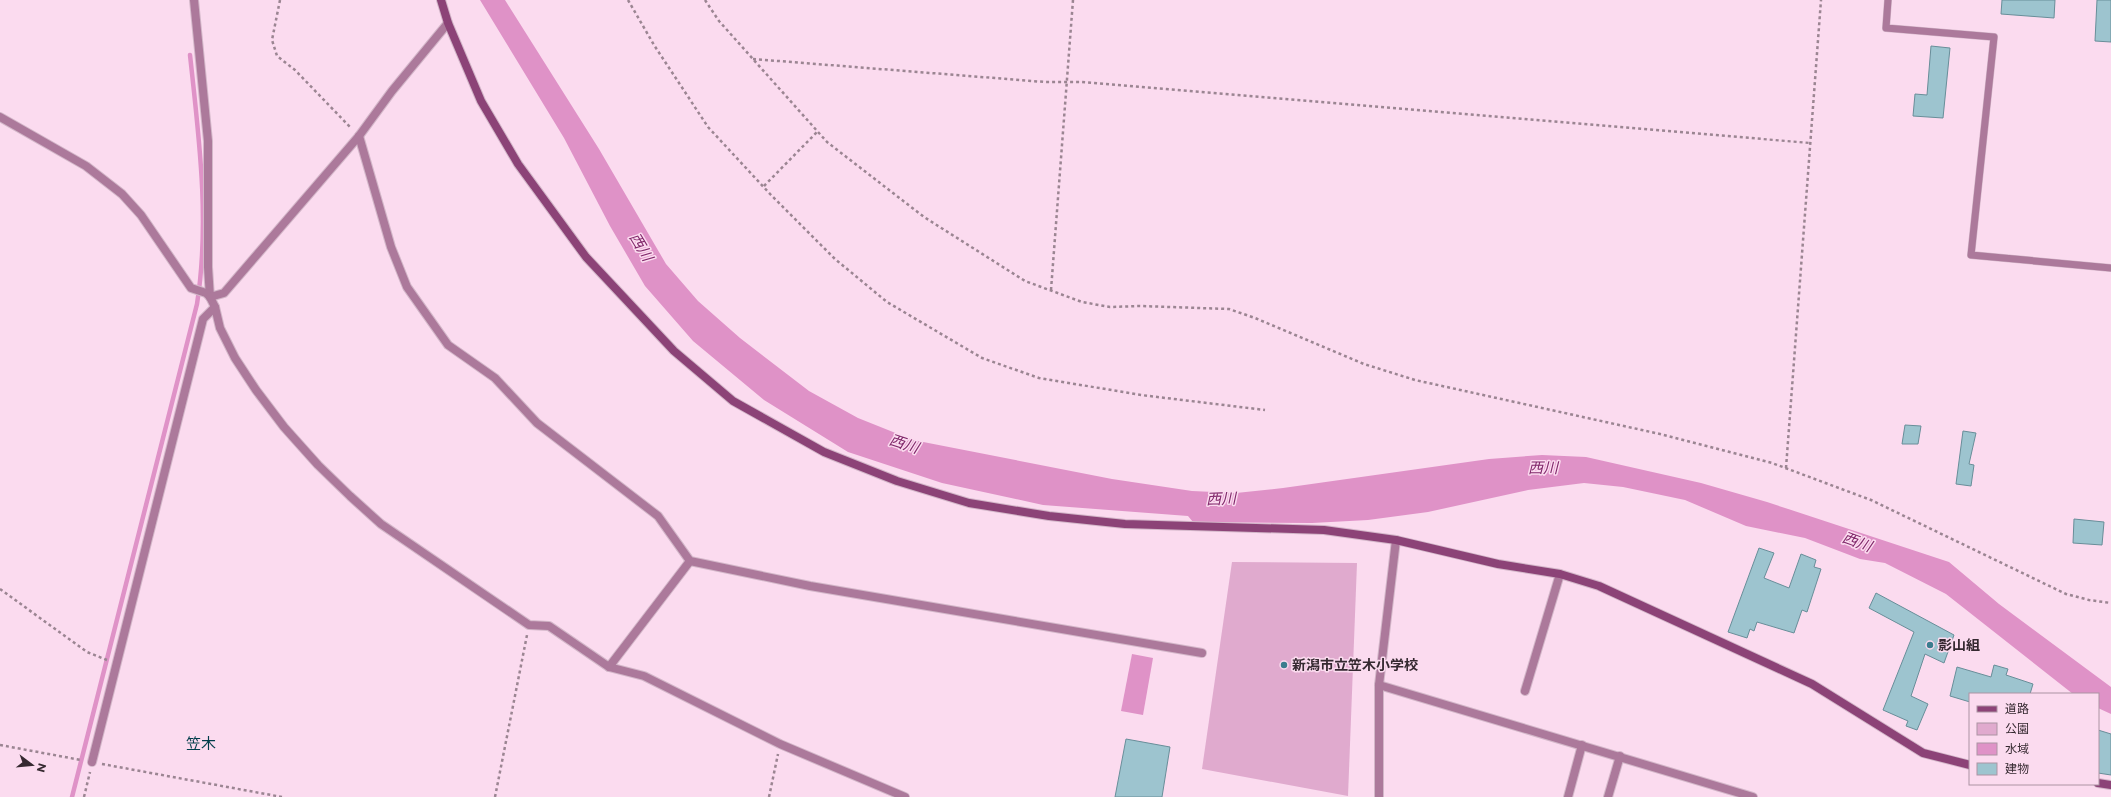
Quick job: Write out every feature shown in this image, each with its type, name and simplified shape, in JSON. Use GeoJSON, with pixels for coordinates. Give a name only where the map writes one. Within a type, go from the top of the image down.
{"type":"FeatureCollection","features":[{"type":"Feature","properties":{"kind":"street"},"geometry":{"type":"LineString","coordinates":[[194,0],[208,141],[208,295],[215,307],[220,328],[235,358],[256,390],[284,427],[318,465],[381,524],[529,624],[549,626],[609,668],[644,676],[780,744],[905,797]]}},
{"type":"Feature","properties":{"kind":"street"},"geometry":{"type":"LineString","coordinates":[[441,0],[448,24],[481,101],[511,151],[586,257],[674,351],[733,401],[824,452],[897,481],[969,503],[1049,516],[1124,524],[1324,530],[1396,540],[1498,564],[1560,574],[1599,586],[1812,684],[1923,753],[1969,765]]}},
{"type":"Feature","properties":{"kind":"street"},"geometry":{"type":"LineString","coordinates":[[0,117],[86,166],[122,194],[141,215],[194,290],[208,295],[224,293],[359,136],[392,91],[448,24]]}},
{"type":"Feature","properties":{"kind":"street"},"geometry":{"type":"LineString","coordinates":[[359,136],[391,247],[407,287],[448,345],[495,378],[537,423],[658,516],[690,561],[810,586],[1202,653]]}},
{"type":"Feature","properties":{"kind":"street"},"geometry":{"type":"LineString","coordinates":[[92,762],[203,319],[215,307]]}},
{"type":"Feature","properties":{"kind":"street"},"geometry":{"type":"LineString","coordinates":[[1379,797],[1379,685],[1396,540]]}},
{"type":"Feature","properties":{"kind":"street"},"geometry":{"type":"LineString","coordinates":[[609,668],[690,561]]}},
{"type":"Feature","properties":{"kind":"street"},"geometry":{"type":"LineString","coordinates":[[1525,691],[1560,574]]}},
{"type":"Feature","properties":{"kind":"street"},"geometry":{"type":"LineString","coordinates":[[1379,685],[1754,797]]}},
{"type":"Feature","properties":{"kind":"street"},"geometry":{"type":"LineString","coordinates":[[1568,797],[1582,745]]}},
{"type":"Feature","properties":{"kind":"street"},"geometry":{"type":"LineString","coordinates":[[1608,797],[1620,756]]}},
{"type":"Feature","properties":{"kind":"street"},"geometry":{"type":"LineString","coordinates":[[2099,783],[2111,785]]}},
{"type":"Feature","properties":{"kind":"lane"},"geometry":{"type":"LineString","coordinates":[[1888,0],[1886,28],[1994,37],[1971,255],[2111,268]]}},
{"type":"Feature","properties":{"kind":"path"},"geometry":{"type":"LineString","coordinates":[[280,0],[272,40],[277,56],[295,70],[359,136]]}},
{"type":"Feature","properties":{"kind":"path"},"geometry":{"type":"LineString","coordinates":[[628,0],[654,45],[708,127],[835,258],[887,302],[982,358],[1039,378],[1141,395],[1265,410]]}},
{"type":"Feature","properties":{"kind":"path"},"geometry":{"type":"LineString","coordinates":[[705,0],[720,21],[752,59],[827,142],[924,217],[1025,281],[1082,302],[1110,307],[1140,306],[1229,309],[1256,318],[1364,364],[1415,380],[1660,434],[1786,468],[1871,500],[2066,594],[2089,600],[2111,603]]}},
{"type":"Feature","properties":{"kind":"path"},"geometry":{"type":"LineString","coordinates":[[1051,290],[1067,99],[1066,82],[1073,0]]}},
{"type":"Feature","properties":{"kind":"path"},"geometry":{"type":"LineString","coordinates":[[1786,468],[1821,0]]}},
{"type":"Feature","properties":{"kind":"path"},"geometry":{"type":"LineString","coordinates":[[752,59],[1066,82],[1810,143]]}},
{"type":"Feature","properties":{"kind":"path"},"geometry":{"type":"LineString","coordinates":[[764,186],[817,132]]}},
{"type":"Feature","properties":{"kind":"path"},"geometry":{"type":"LineString","coordinates":[[0,588],[87,652],[116,663]]}},
{"type":"Feature","properties":{"kind":"path"},"geometry":{"type":"LineString","coordinates":[[495,797],[529,624]]}},
{"type":"Feature","properties":{"kind":"path"},"geometry":{"type":"LineString","coordinates":[[769,797],[780,744]]}},
{"type":"Feature","properties":{"kind":"path"},"geometry":{"type":"LineString","coordinates":[[0,745],[78,759]]}},
{"type":"Feature","properties":{"kind":"path"},"geometry":{"type":"LineString","coordinates":[[84,797],[92,762],[282,797]]}},
{"type":"Feature","properties":{"kind":"green space"},"geometry":{"type":"Polygon","coordinates":[[[1232,562],[1357,563],[1348,796],[1202,769],[1232,562]]]}},
{"type":"Feature","properties":{"kind":"water","name":"西川"},"geometry":{"type":"Polygon","coordinates":[[[480,0],[505,0],[599,149],[666,264],[698,301],[740,338],[809,391],[858,418],[913,440],[1112,479],[1192,491],[1236,493],[1283,488],[1489,459],[1542,455],[1586,457],[1701,483],[1767,502],[1949,562],[1999,604],[2111,687],[2111,714],[2099,708],[2099,693],[2072,693],[1946,594],[1885,563],[1860,559],[1805,538],[1746,526],[1685,500],[1623,487],[1584,483],[1528,490],[1428,512],[1368,520],[1312,523],[1193,522],[1188,516],[1043,505],[942,483],[848,452],[764,400],[693,341],[645,286],[610,226],[564,138],[480,0]]]}},
{"type":"Feature","properties":{"kind":"water"},"geometry":{"type":"Polygon","coordinates":[[[1132,654],[1153,658],[1143,715],[1121,711],[1132,654]]]}},
{"type":"Feature","properties":{"kind":"building"},"geometry":{"type":"Polygon","coordinates":[[[2002,0],[2055,0],[2054,18],[2001,14],[2002,0]]]}},
{"type":"Feature","properties":{"kind":"building"},"geometry":{"type":"Polygon","coordinates":[[[2097,0],[2111,0],[2111,42],[2095,41],[2097,0]]]}},
{"type":"Feature","properties":{"kind":"building"},"geometry":{"type":"Polygon","coordinates":[[[1931,46],[1950,48],[1943,118],[1913,116],[1915,94],[1927,95],[1931,46]]]}},
{"type":"Feature","properties":{"kind":"building"},"geometry":{"type":"Polygon","coordinates":[[[1905,425],[1921,426],[1918,444],[1902,444],[1905,425]]]}},
{"type":"Feature","properties":{"kind":"building"},"geometry":{"type":"Polygon","coordinates":[[[1963,431],[1976,433],[1969,464],[1974,465],[1971,486],[1956,484],[1963,431]]]}},
{"type":"Feature","properties":{"kind":"building"},"geometry":{"type":"Polygon","coordinates":[[[2074,519],[2104,522],[2102,545],[2073,543],[2074,519]]]}},
{"type":"Feature","properties":{"kind":"building"},"geometry":{"type":"Polygon","coordinates":[[[1759,548],[1774,553],[1764,578],[1789,588],[1801,554],[1816,560],[1814,567],[1821,569],[1807,612],[1802,610],[1794,633],[1757,622],[1754,631],[1750,629],[1747,638],[1728,632],[1759,548]]]}},
{"type":"Feature","properties":{"kind":"building","name":"影山組"},"geometry":{"type":"Polygon","coordinates":[[[1876,593],[1954,635],[1944,663],[1925,654],[1911,696],[1928,704],[1917,730],[1906,726],[1908,721],[1883,710],[1914,632],[1869,608],[1876,593]]]}},
{"type":"Feature","properties":{"kind":"building"},"geometry":{"type":"Polygon","coordinates":[[[1994,665],[2008,669],[2006,675],[2033,684],[2030,693],[1969,693],[1969,702],[1950,696],[1957,667],[1991,677],[1994,665]]]}},
{"type":"Feature","properties":{"kind":"building"},"geometry":{"type":"Polygon","coordinates":[[[2099,730],[2111,734],[2111,775],[2099,773],[2099,730]]]}},
{"type":"Feature","properties":{"kind":"building"},"geometry":{"type":"Polygon","coordinates":[[[1126,739],[1170,747],[1162,797],[1115,797],[1126,739]]]}},
{"type":"Feature","properties":{"kind":"waterway"},"geometry":{"type":"LineString","coordinates":[[72,797],[197,304],[201,273],[203,211],[200,148],[190,55]]}},
{"type":"Feature","properties":{"kind":"place","name":"影山組"},"geometry":{"type":"Point","coordinates":[1930,645]}},
{"type":"Feature","properties":{"kind":"place","name":"新潟市立笠木小学校"},"geometry":{"type":"Point","coordinates":[1284,665]}},
{"type":"Feature","properties":{"kind":"district","name":"笠木"},"geometry":{"type":"Point","coordinates":[201,744]}}]}
